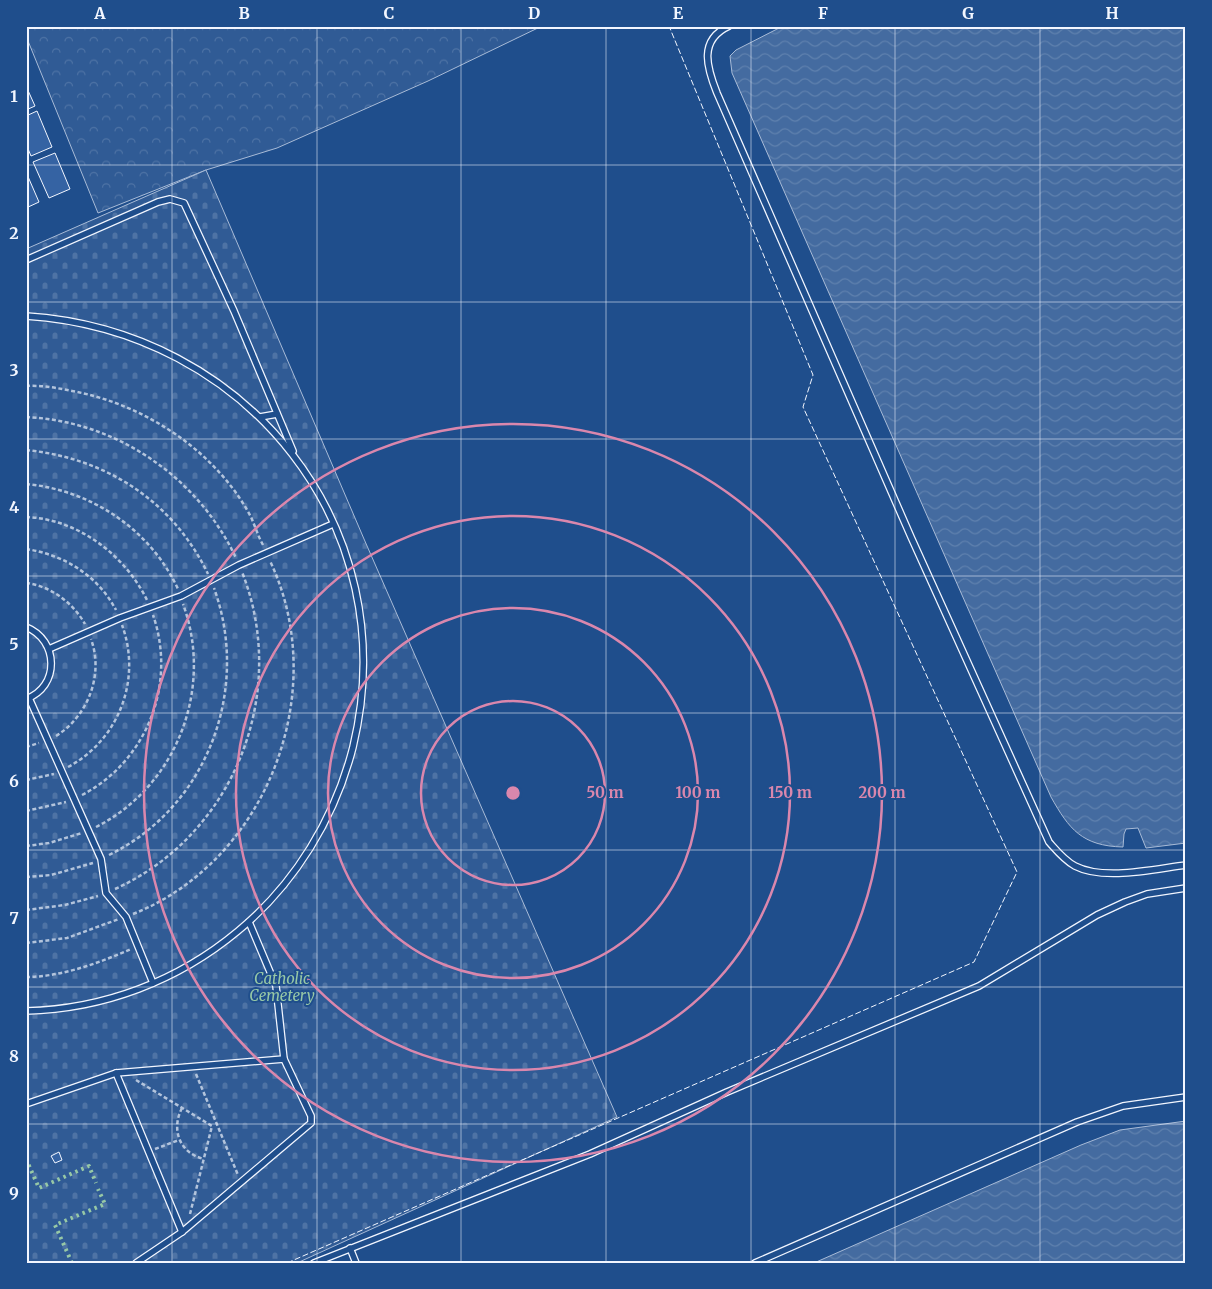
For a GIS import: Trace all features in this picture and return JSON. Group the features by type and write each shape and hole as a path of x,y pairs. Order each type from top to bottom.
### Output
{"lane":[{"path":"729,26 710,42 707,54 707,64 717,93 915,545 1049,842 1060,855 1074,865 1099,872 1186,865"},
{"path":"26,260 158,202 170,198 184,203 234,311 297,460 334,524 348,565 361,629 363,673 355,737 338,793 316,838 279,891 249,922 204,957 130,993 80,1006 26,1012"},
{"path":"26,316 97,325 149,343 205,372 260,417 297,460"},
{"path":"260,417 277,414"},
{"path":"49,649 120,618 181,596 239,565 334,524"},
{"path":"26,627 42,637 49,649 52,663 49,678 41,690 28,699 101,859 106,892 126,917 153,983"},
{"path":"314,1263 590,1154 727,1092 979,986 1124,902 1147,894 1186,888"},
{"path":"136,1263 185,1230 311,1124 311,1116 284,1059 276,986 249,922"},
{"path":"26,1104 119,1072 284,1059"},
{"path":"119,1072 149,1152 185,1230"},
{"path":"755,1263 1094,1116 1122,1106 1186,1097"},
{"path":"350,1248 356,1263"}],"path":[{"path":"26,386 48,386 97,397 136,412 181,438 213,466 250,516 266,554 286,607 295,665 290,718 273,775 248,819 206,868 179,889 126,917 67,938 26,942"},
{"path":"26,417 63,422 95,431 126,444 155,462 181,483 204,508 224,535 239,565 255,614 260,665 258,700 245,749 222,795 191,836 151,869 106,892 65,905 26,910"},
{"path":"26,450 60,455 107,471 136,488 162,510 180,529 210,579 226,636 228,675 222,714 210,751 190,785 165,815 136,840 101,859 68,871 26,877"},
{"path":"26,484 69,492 96,503 120,518 151,547 168,571 181,596 191,630 194,664 191,699 182,732 166,763 144,790 118,813 88,830 49,843 26,846"},
{"path":"26,517 61,524 102,546 135,579 150,607 158,634 162,663 159,691 151,719 143,736 121,767 99,785 74,799 54,807 26,811"},
{"path":"26,549 56,556 87,575 111,602 120,618 126,634 130,666 122,706 111,728 101,742 83,758 62,771 26,780"},
{"path":"26,583 43,587 66,601 75,610 89,632 95,654 92,689 76,719 48,740 26,747"},
{"path":"26,976 56,973 89,965 138,946"},
{"path":"192,1066 242,1183"},
{"path":"119,1072 212,1126"},
{"path":"182,1108 176,1125 179,1140 189,1153 204,1159"},
{"path":"212,1126 217,1124"},
{"path":"185,1230 212,1126"},
{"path":"149,1152 179,1140"}],"green space":[{"path":"26,26 542,26 428,81 277,148 206,170 98,213 26,36"},
{"name":"Catholic Cemetery","path":"206,170 364,539 617,1117 297,1263 26,1263 26,249"}],"water":[{"path":"783,26 1186,26 1186,843 1146,848 1138,828 1126,829 1123,847 1097,843 1078,834 1071,827 1051,797 732,73 730,56 736,50"},
{"path":"1186,1121 1186,1263 814,1263 1081,1145 1120,1130"}],"building":[{"path":"26,86 35,106 26,110"},
{"path":"37,111 52,147 31,156 26,144 26,116"},
{"path":"55,153 70,189 49,198 33,162"},
{"path":"26,172 39,202 26,208"},
{"path":"59,1152 62,1160 55,1163 51,1156"}],"hedge":[{"path":"26,1159 39,1188 89,1166 96,1183"},
{"path":"72,1263 55,1225 105,1204 98,1189"}],"fence":[{"path":"287,1263 974,962 1017,872 803,407 813,375 669,26"}]}
